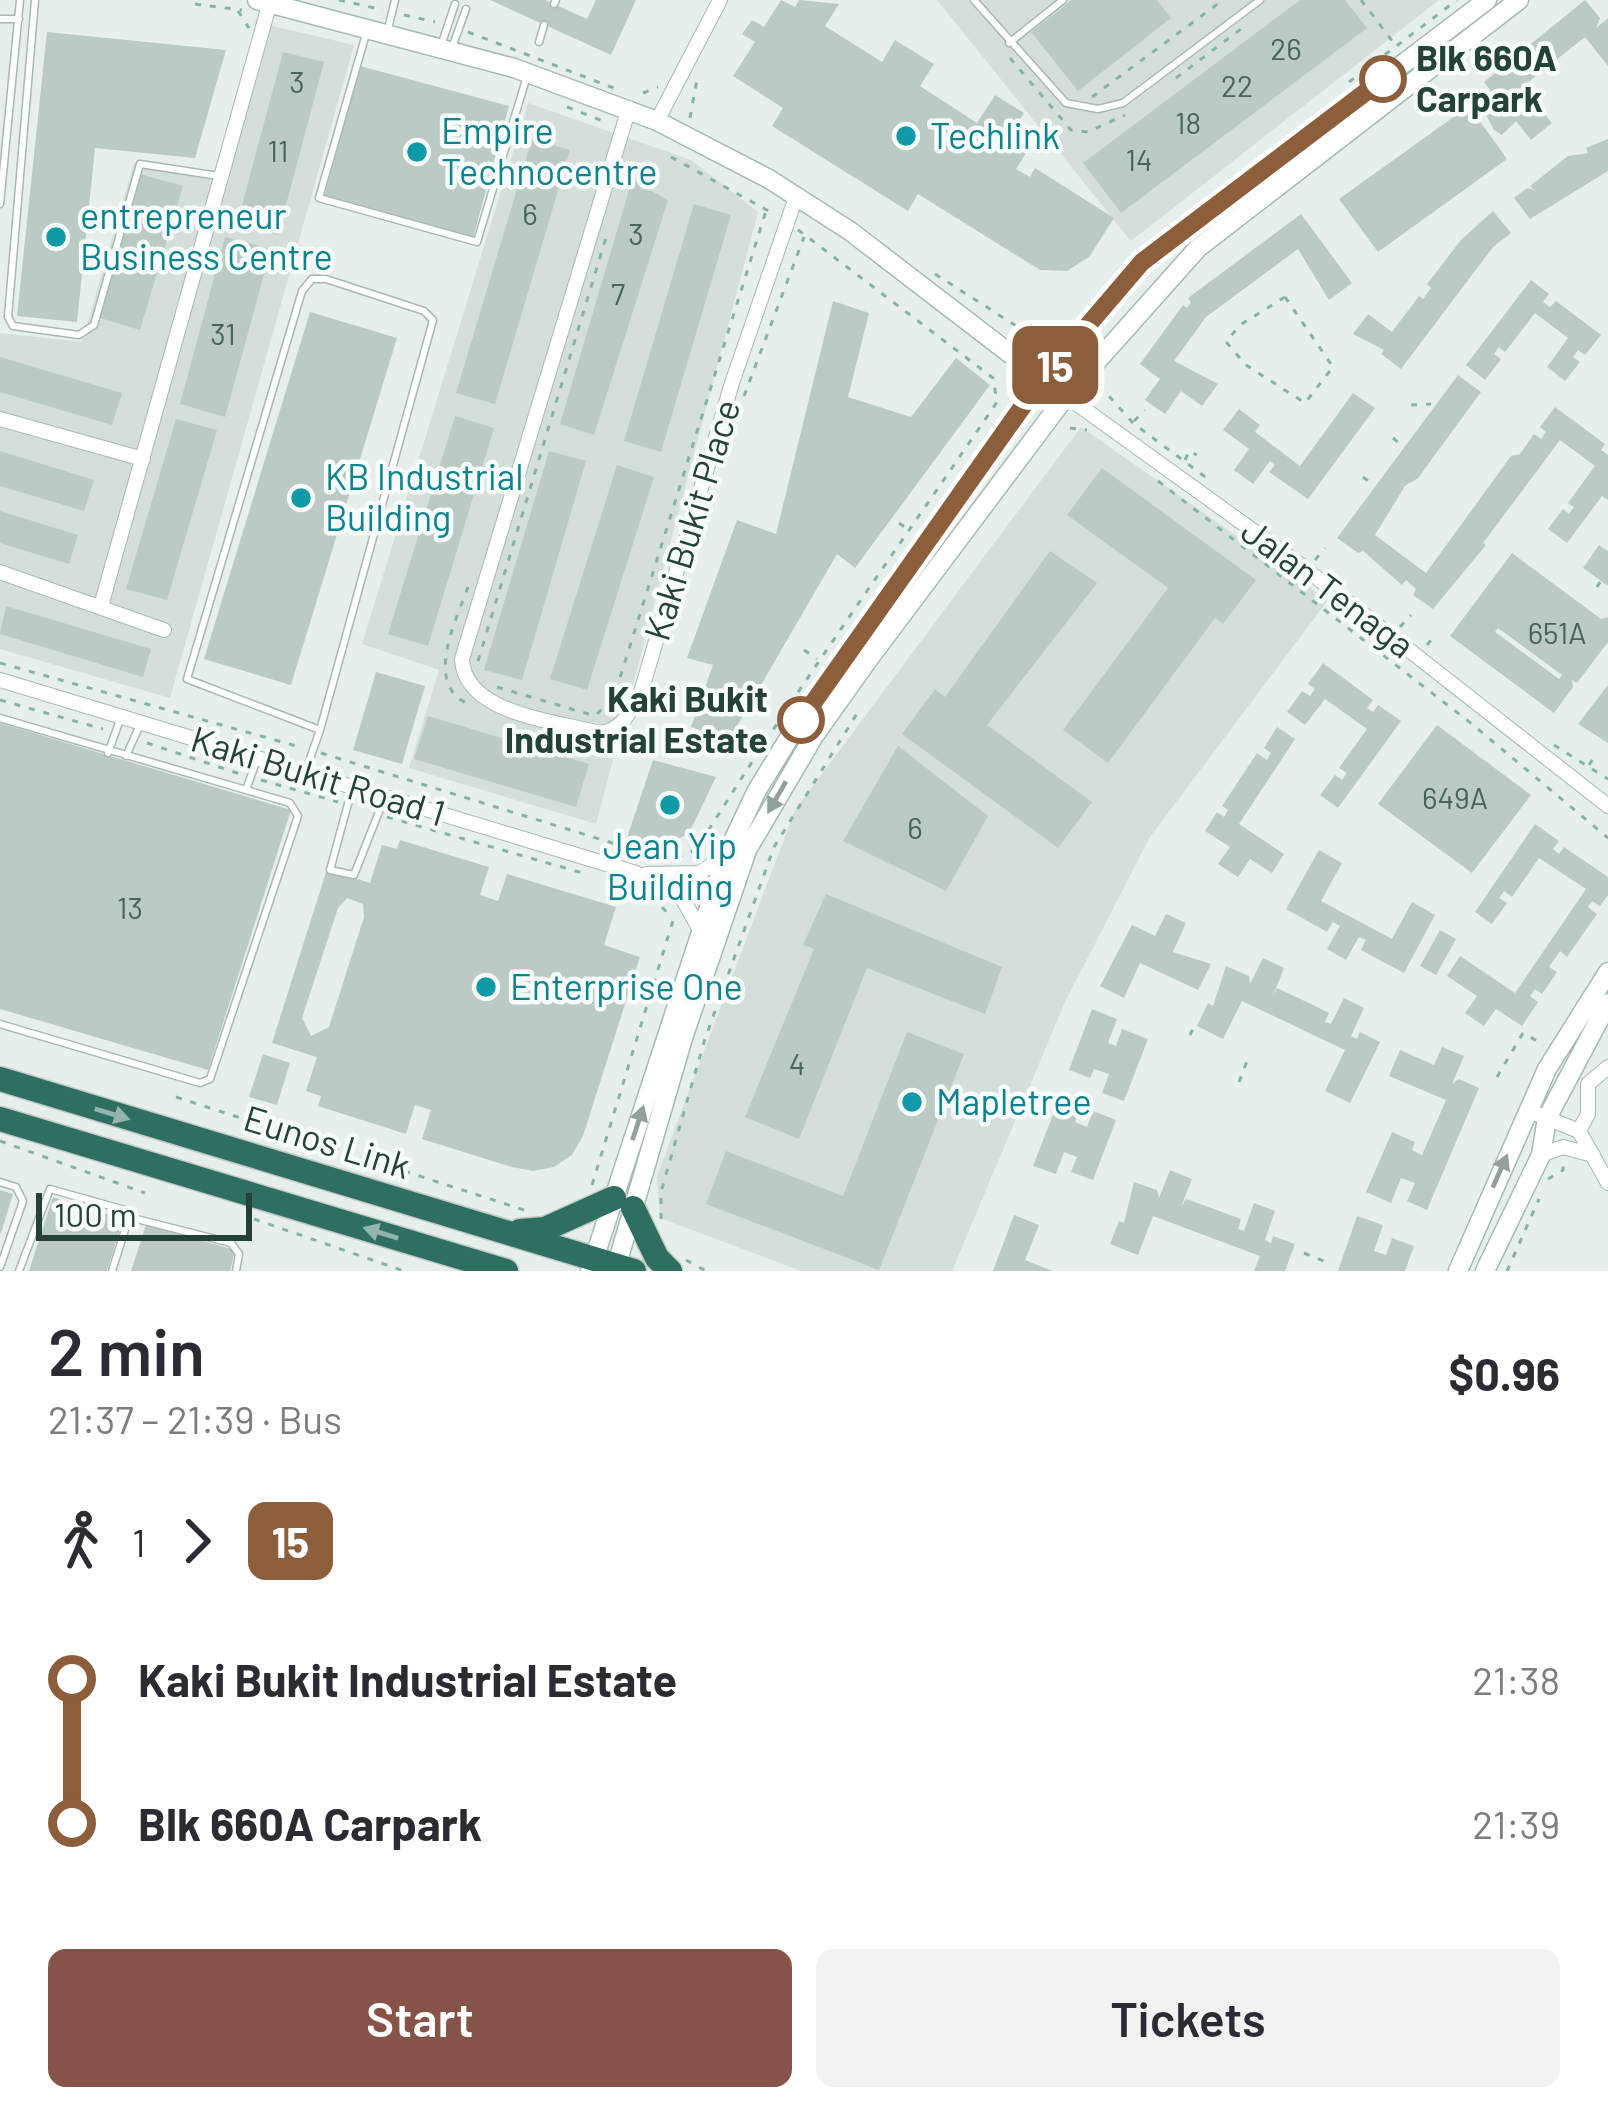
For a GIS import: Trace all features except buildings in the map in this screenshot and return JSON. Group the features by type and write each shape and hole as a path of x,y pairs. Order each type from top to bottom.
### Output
{"highway":[{"name":"Eunos Link","path":"0,1079 610,1268"},
{"name":"Eunos Link","path":"0,1119 499,1270"},
{"path":"505,1233 545,1229 613,1197 670,1271"}],"main road":[{"path":"610,1268 613,1197 699,928 756,792 797,725 1042,379 1142,262 1487,0"},
{"path":"613,1197 728,896 764,818 868,660 1066,396 1198,248 1519,0"},
{"name":"Jalan Tenaga","path":"264,6 382,24 657,121 850,231 1066,396"},
{"path":"1458,1271 1527,1110 1608,972"},
{"path":"1485,1271 1541,1155 1547,1118 1608,1003"}],"street":[{"path":"657,121 720,0"},
{"path":"101,606 222,177 264,6"},
{"name":"Kaki Bukit Place","path":"621,105 462,658 466,680 482,699 599,734 616,730 626,719 641,692 796,197"},
{"name":"Jalan Tenaga","path":"1066,396 1298,563 1608,806"},
{"path":"0,419 143,459"},
{"path":"0,572 164,630"},
{"name":"Kaki Bukit Road 1","path":"0,680 636,873 686,901"},
{"path":"699,873 726,856"},
{"name":"Kaki Bukit Road 1","path":"636,873 699,873"},
{"path":"686,901 699,928"},
{"path":"1579,1131 1588,1114 1592,1076 1608,1067"},
{"path":"1527,1110 1579,1131 1608,1183"},
{"path":"1541,1155 1563,1147 1593,1156"}],"lane":[{"path":"0,204 20,0"},
{"path":"35,0 8,317 13,326 79,335 94,325 140,164 222,177"},
{"path":"395,0 319,198 477,242 528,72"},
{"path":"974,0 1066,103 1098,109 1123,103 1260,0"},
{"path":"1009,43 1063,0"},
{"path":"446,49 455,4"},
{"path":"446,49 466,9"},
{"path":"0,19 19,19"},
{"path":"539,42 544,25"},
{"path":"304,773 320,730 433,320 424,311 326,279 312,279 302,290 187,679 320,730"},
{"path":"108,753 122,716"},
{"path":"0,718 290,803 298,816 210,1078 200,1083 0,1024"},
{"path":"125,758 141,721"},
{"path":"246,790 257,758"},
{"path":"352,789 329,870 354,875 384,798"},
{"path":"0,1182 16,1187 23,1201 0,1268"},
{"path":"19,1271 50,1189 125,1210 129,1217 231,1244 239,1254 236,1271"},
{"path":"112,1271 129,1217"}],"path":[{"path":"339,0 382,24 448,25"},
{"path":"1078,98 1102,92 1223,0"},
{"path":"1361,0 1396,46"},
{"path":"1349,82 1457,0"},
{"path":"195,4 264,6"},
{"path":"1168,83 1259,14"},
{"path":"459,29 620,88 621,105"},
{"path":"1007,54 1071,130 1088,132 1131,110"},
{"path":"0,663 313,750 657,858 673,860 697,849 818,660 997,402 998,389 993,378 787,221 671,157"},
{"path":"482,683 595,716 614,697 766,210"},
{"path":"475,670 611,220"},
{"path":"738,414 805,235"},
{"path":"1285,297 1333,367 1300,404 1246,365 1226,342 1240,325 1285,297"},
{"path":"1034,345 1035,325"},
{"path":"998,389 1007,387"},
{"path":"1411,405 1431,404"},
{"path":"1133,423 1145,410"},
{"path":"1070,428 1093,432"},
{"path":"1393,438 1400,444"},
{"path":"1184,461 1189,451 1197,455"},
{"path":"1364,477 1371,483"},
{"path":"1157,480 1472,724 1608,838"},
{"path":"899,523 910,531"},
{"path":"1315,560 1325,548"},
{"path":"471,576 444,659 457,700 476,707"},
{"path":"1403,623 1411,615"},
{"path":"1426,646 1436,634"},
{"path":"804,650 818,660"},
{"path":"662,1229 662,1192 687,1100 774,847 858,712"},
{"path":"576,743 596,751 618,746 629,735"},
{"path":"1588,766 1595,756"},
{"path":"697,849 699,873"},
{"path":"613,1197 671,917 686,901"},
{"path":"1190,1035 1195,1024"},
{"path":"1497,1077 1523,1033 1551,1048"},
{"path":"1239,1082 1246,1061"},
{"path":"176,1097 539,1215"},
{"path":"0,1142 145,1193"},
{"path":"1507,1271 1549,1177 1563,1170"},
{"path":"254,1219 404,1271"},
{"path":"1304,1253 1326,1262"}],"shaded area":[{"path":"937,0 1439,0 1131,241"},
{"path":"260,23 354,45 170,698 0,649 0,333 82,342 134,163 214,175"},
{"path":"528,103 691,160 758,212 596,824 409,768 439,670 362,644"},
{"name":"Kaki Bukit Industrial Estate","path":"1081,427 1328,600 1150,837 1065,1002 952,1271 801,1271 660,1218 657,1176 795,810"}],"bus line":[{"name":"15","path":"801,720 1042,379 1142,262 1383,79"}],"place":[{"name":"Blk 660A Carpark","path":"1383,79"},
{"name":"Techlink","path":"906,136"},
{"name":"Empire Technocentre","path":"417,152"},
{"name":"entrepreneur Business Centre","path":"56,237"},
{"name":"KB Industrial Building","path":"301,498"},
{"name":"Kaki Bukit Industrial Estate","path":"801,720"},
{"name":"Jean Yip Building","path":"670,805"},
{"name":"Enterprise One","path":"486,987"},
{"name":"Mapletree","path":"912,1102"}]}
